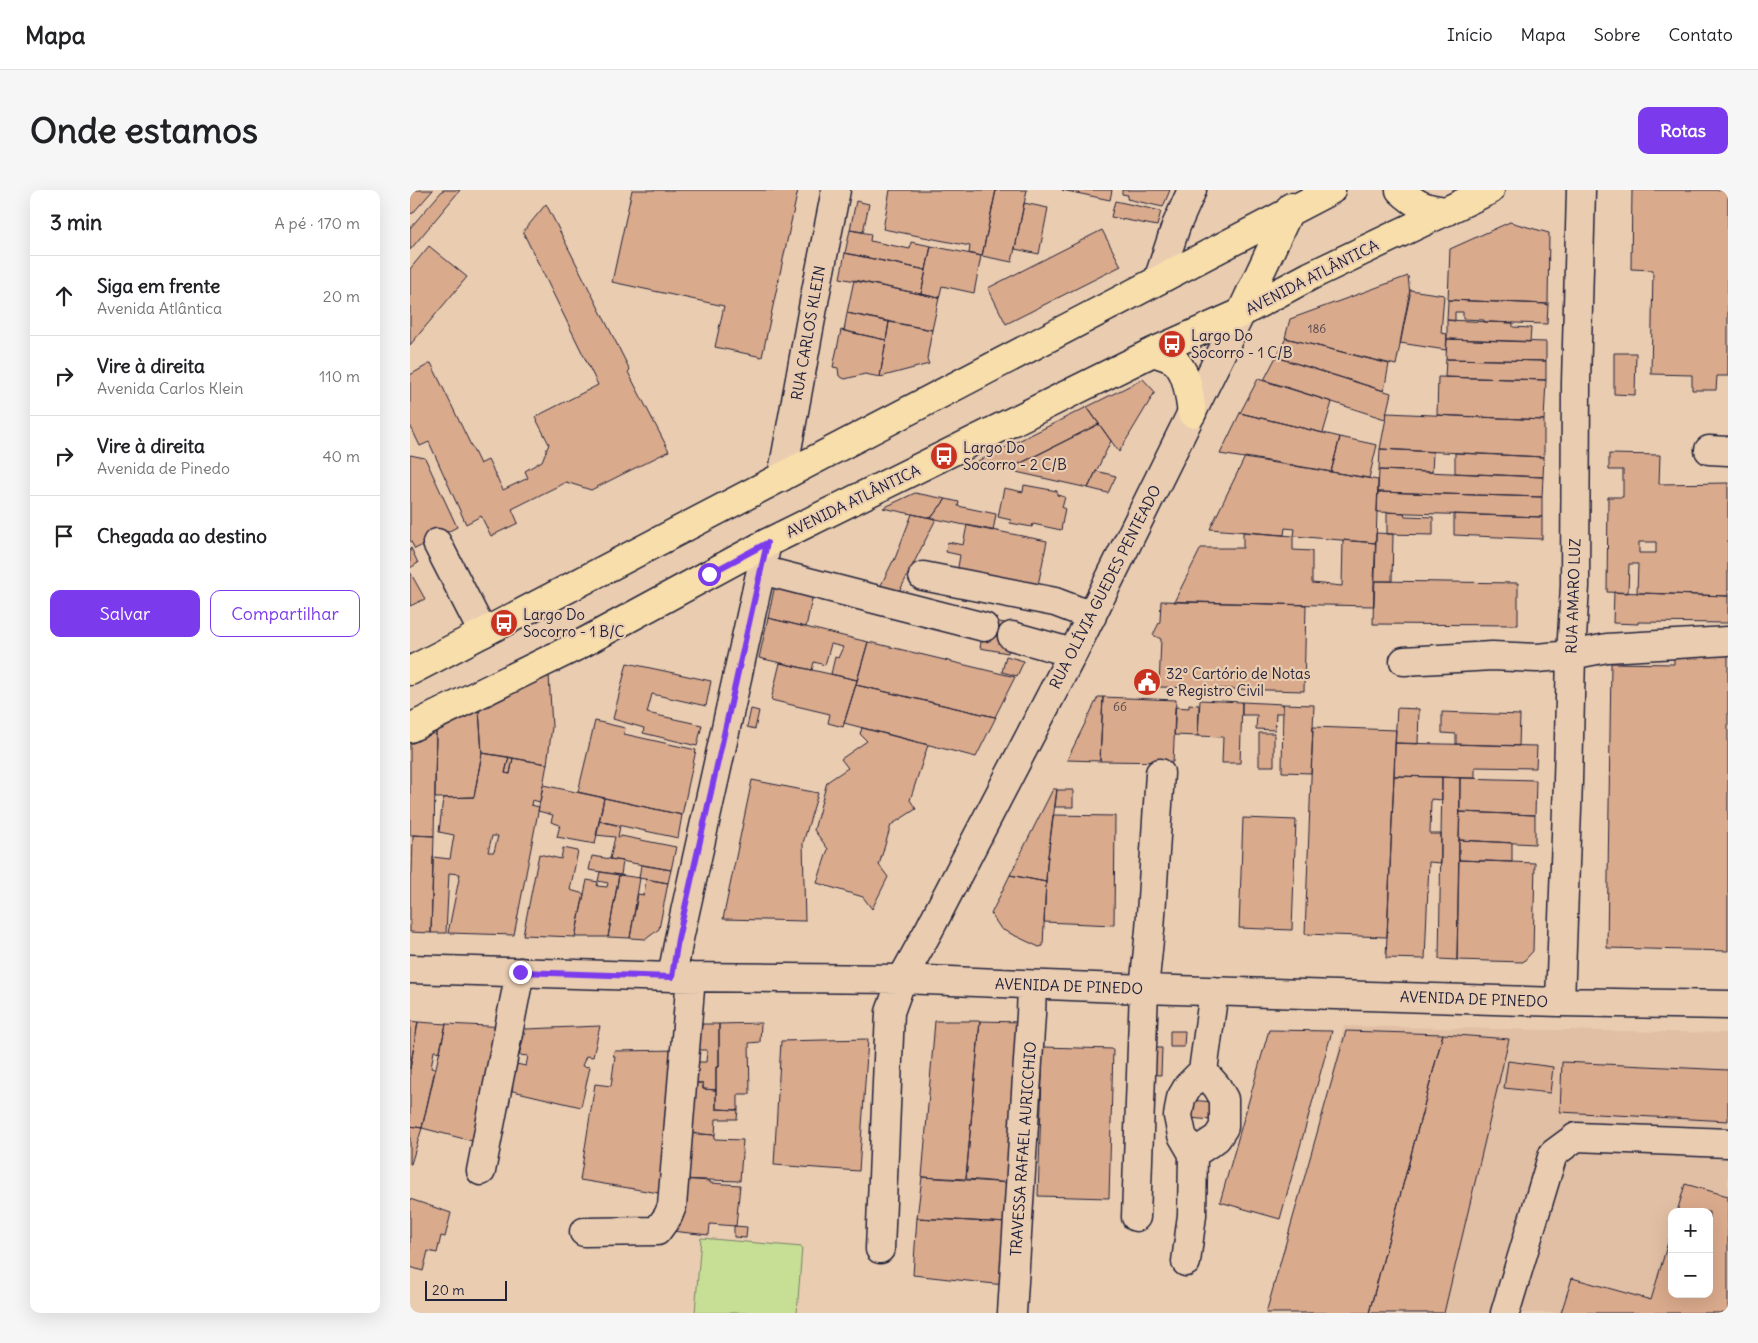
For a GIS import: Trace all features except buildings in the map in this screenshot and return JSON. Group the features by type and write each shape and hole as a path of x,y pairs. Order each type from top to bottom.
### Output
{"main road":[{"path":"410,671 1158,280 1294,201 1331,190"},
{"path":"1400,190 1414,203 1431,210 1447,211"},
{"name":"AVENIDA ATLÂNTICA","path":"410,728 577,646 767,543 1153,352 1241,313 1310,276 1490,190"},
{"name":"RUA OLÍVIA GUEDES PENTEADO","path":"1241,313 1294,201"},
{"path":"1153,352 1171,359 1182,371 1192,413"}],"street":[{"name":"RUA CARLOS KLEIN","path":"782,477 836,190"},
{"path":"1158,280 1176,226 1192,190"},
{"name":"RUA AMARO LUZ","path":"1560,1002 1571,655 1575,586 1576,383 1581,190"},
{"name":"RUA OLÍVIA GUEDES PENTEADO","path":"880,1249 890,1012 902,979 1092,616 1241,313"},
{"path":"584,1232 657,1230 668,1216 672,1206 682,977 678,939 767,543"},
{"path":"437,544 483,633"},
{"path":"761,570 984,628"},
{"path":"923,576 1055,602 1092,616"},
{"path":"1012,636 1073,653"},
{"path":"1404,662 1492,656 1537,658 1571,655 1607,648 1728,642"},
{"path":"1136,1217 1144,989 1150,930 1160,773"},
{"name":"AVENIDA DE PINEDO","path":"410,969 682,977 902,979 1144,989 1560,1002 1728,1005"},
{"path":"482,1171 520,972"},
{"name":"TRAVESSA RAFAEL AURICCHIO","path":"1012,1313 1032,985"},
{"path":"1186,1262 1192,1216 1193,1154 1182,1135 1178,1116 1181,1098 1188,1086 1204,1071 1214,991"},
{"path":"1193,1154 1216,1138 1224,1127 1224,1099 1204,1071"},
{"path":"1505,1313 1553,1154 1576,1137 1728,1144"}],"shaded area":[{"path":"1344,1026 1728,1033 1728,1313 1276,1313"}],"green space":[{"path":"701,1238 802,1247 797,1313 695,1313"}],"place":[{"name":"Largo Do Socorro - 1 C/B","path":"1172,344"},
{"name":"Largo Do Socorro - 2 C/B","path":"944,456"},
{"name":"Largo Do Socorro - 1 B/C","path":"504,623"},
{"name":"32º Cartório de Notas e Registro Civil","path":"1147,682"}],"route":[{"path":"520,972 672,977 678,939 767,543 709,574"}]}
